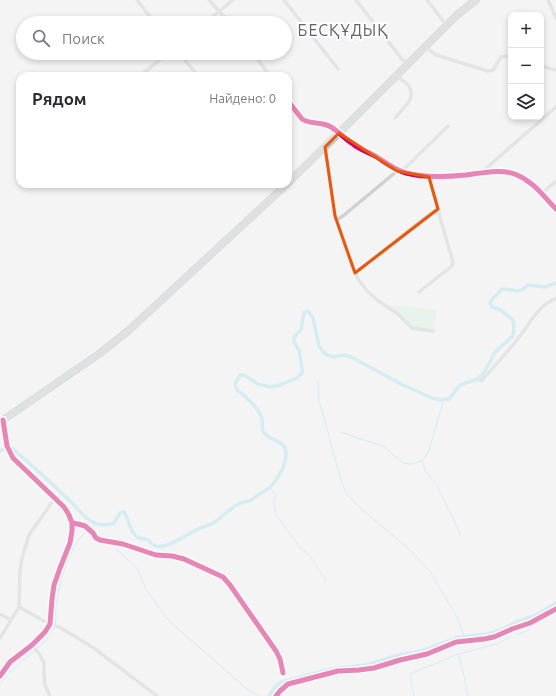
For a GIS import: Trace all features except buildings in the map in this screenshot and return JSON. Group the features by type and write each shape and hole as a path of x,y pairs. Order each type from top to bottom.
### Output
{"highway":[{"path":"292,179 457,15 476,0"},
{"path":"1,421 99,354 122,336 283,188"}],"street":[{"path":"137,0 150,16"},
{"path":"209,0 224,16"},
{"path":"214,16 233,0"},
{"path":"284,0 338,69"},
{"path":"356,0 407,64"},
{"path":"427,0 447,26"},
{"path":"548,0 556,18"},
{"path":"425,47 436,56 488,71 493,70 501,57 508,57"},
{"path":"145,72 159,60"},
{"path":"185,60 195,72"},
{"path":"258,60 267,72"},
{"path":"544,67 556,70"},
{"path":"395,118 410,101 411,96 408,85 396,76"},
{"path":"292,105 305,121 323,124 332,128 355,146 399,171 429,177 501,172 513,174 522,177 542,193 556,209"},
{"path":"482,173 556,107"},
{"path":"336,220 399,171 448,126"},
{"path":"325,147 336,220 355,273 372,296 398,314 412,328 433,331"},
{"path":"419,292 453,264 453,259 429,177"},
{"path":"542,193 556,181"},
{"path":"355,273 438,209"},
{"path":"481,381 496,366 545,304 556,298"},
{"path":"0,676 10,662 32,645 45,632 50,624 54,586 70,543 72,531 72,523 64,507 12,458 1,421"},
{"path":"0,638 19,607 20,571 22,558 29,535 55,498"},
{"path":"72,523 85,526 96,538 100,540 123,544 156,555 172,556 184,559 223,577 276,651 280,659 283,673"},
{"path":"19,607 76,636 157,696"},
{"path":"276,696 288,684 338,671 374,668 400,660 428,654 456,642 494,637 540,619 556,609"},
{"path":"0,614 11,620"},
{"path":"32,645 44,663 44,680 50,696"}],"highlighted area":[{"path":"339,133 397,171 429,177 438,209 355,273 335,216 325,147"}],"green space":[{"path":"388,305 437,310 433,330 410,326 395,310"}],"waterway":[{"path":"0,451 8,447 12,448 91,521 100,525 111,524 114,523 120,513 124,512 131,530 136,536 147,539 155,546 164,546 211,524 240,503 253,499 270,487 279,475 285,462 285,448 280,442 265,434 263,431 261,415 248,399 237,390 235,384 240,375 244,375 258,384 270,387 280,385 297,378 302,373 299,350 294,342 294,337 301,330 304,312 308,311 313,318 319,346 325,354 333,357 345,355 432,398 440,400 449,399 460,385 478,379 485,371 495,352 513,336 513,320 499,309 492,307 490,302 502,289 519,291 528,285 545,287 556,283"},
{"path":"318,380 319,401 342,483 347,494 359,507 409,549 429,570 457,617 464,636"},
{"path":"340,432 383,446 403,463 411,464 422,461 428,453 444,399"},
{"path":"423,462 425,471 437,486 461,535"},
{"path":"270,487 275,494 275,513 299,546 310,556 326,580"},
{"path":"90,528 96,523"},
{"path":"55,624 57,597 62,576 75,545 81,536 88,530"},
{"path":"117,550 137,568 146,589 168,620 247,689 259,696"},
{"path":"269,696 275,687 282,682 331,669 366,665 402,654 422,651 459,637 488,634 536,615 556,603"},
{"path":"529,621 530,617"},
{"path":"0,684 8,674 44,642 54,627"},
{"path":"517,635 529,630 529,627"},
{"path":"414,696 410,674 459,654 496,644 511,637"},
{"path":"459,655 468,696"}],"cycle path":[{"path":"292,106 305,121 324,124 331,127 356,146 402,172 413,175 436,177 492,172 511,173 529,182 556,209"},
{"path":"0,676 10,662 32,645 45,632 50,624 54,585 70,543 72,531 72,523 64,507 13,458 7,446 3,420"},
{"path":"72,523 85,526 96,538 100,540 123,544 156,555 172,556 184,559 223,577 276,651 280,659 283,673"},
{"path":"276,696 288,684 338,671 374,668 427,654 456,642 494,637 530,623 556,609"}],"district":[{"name":"БЕСҚҰДЫҚ","path":"343,30"}]}
